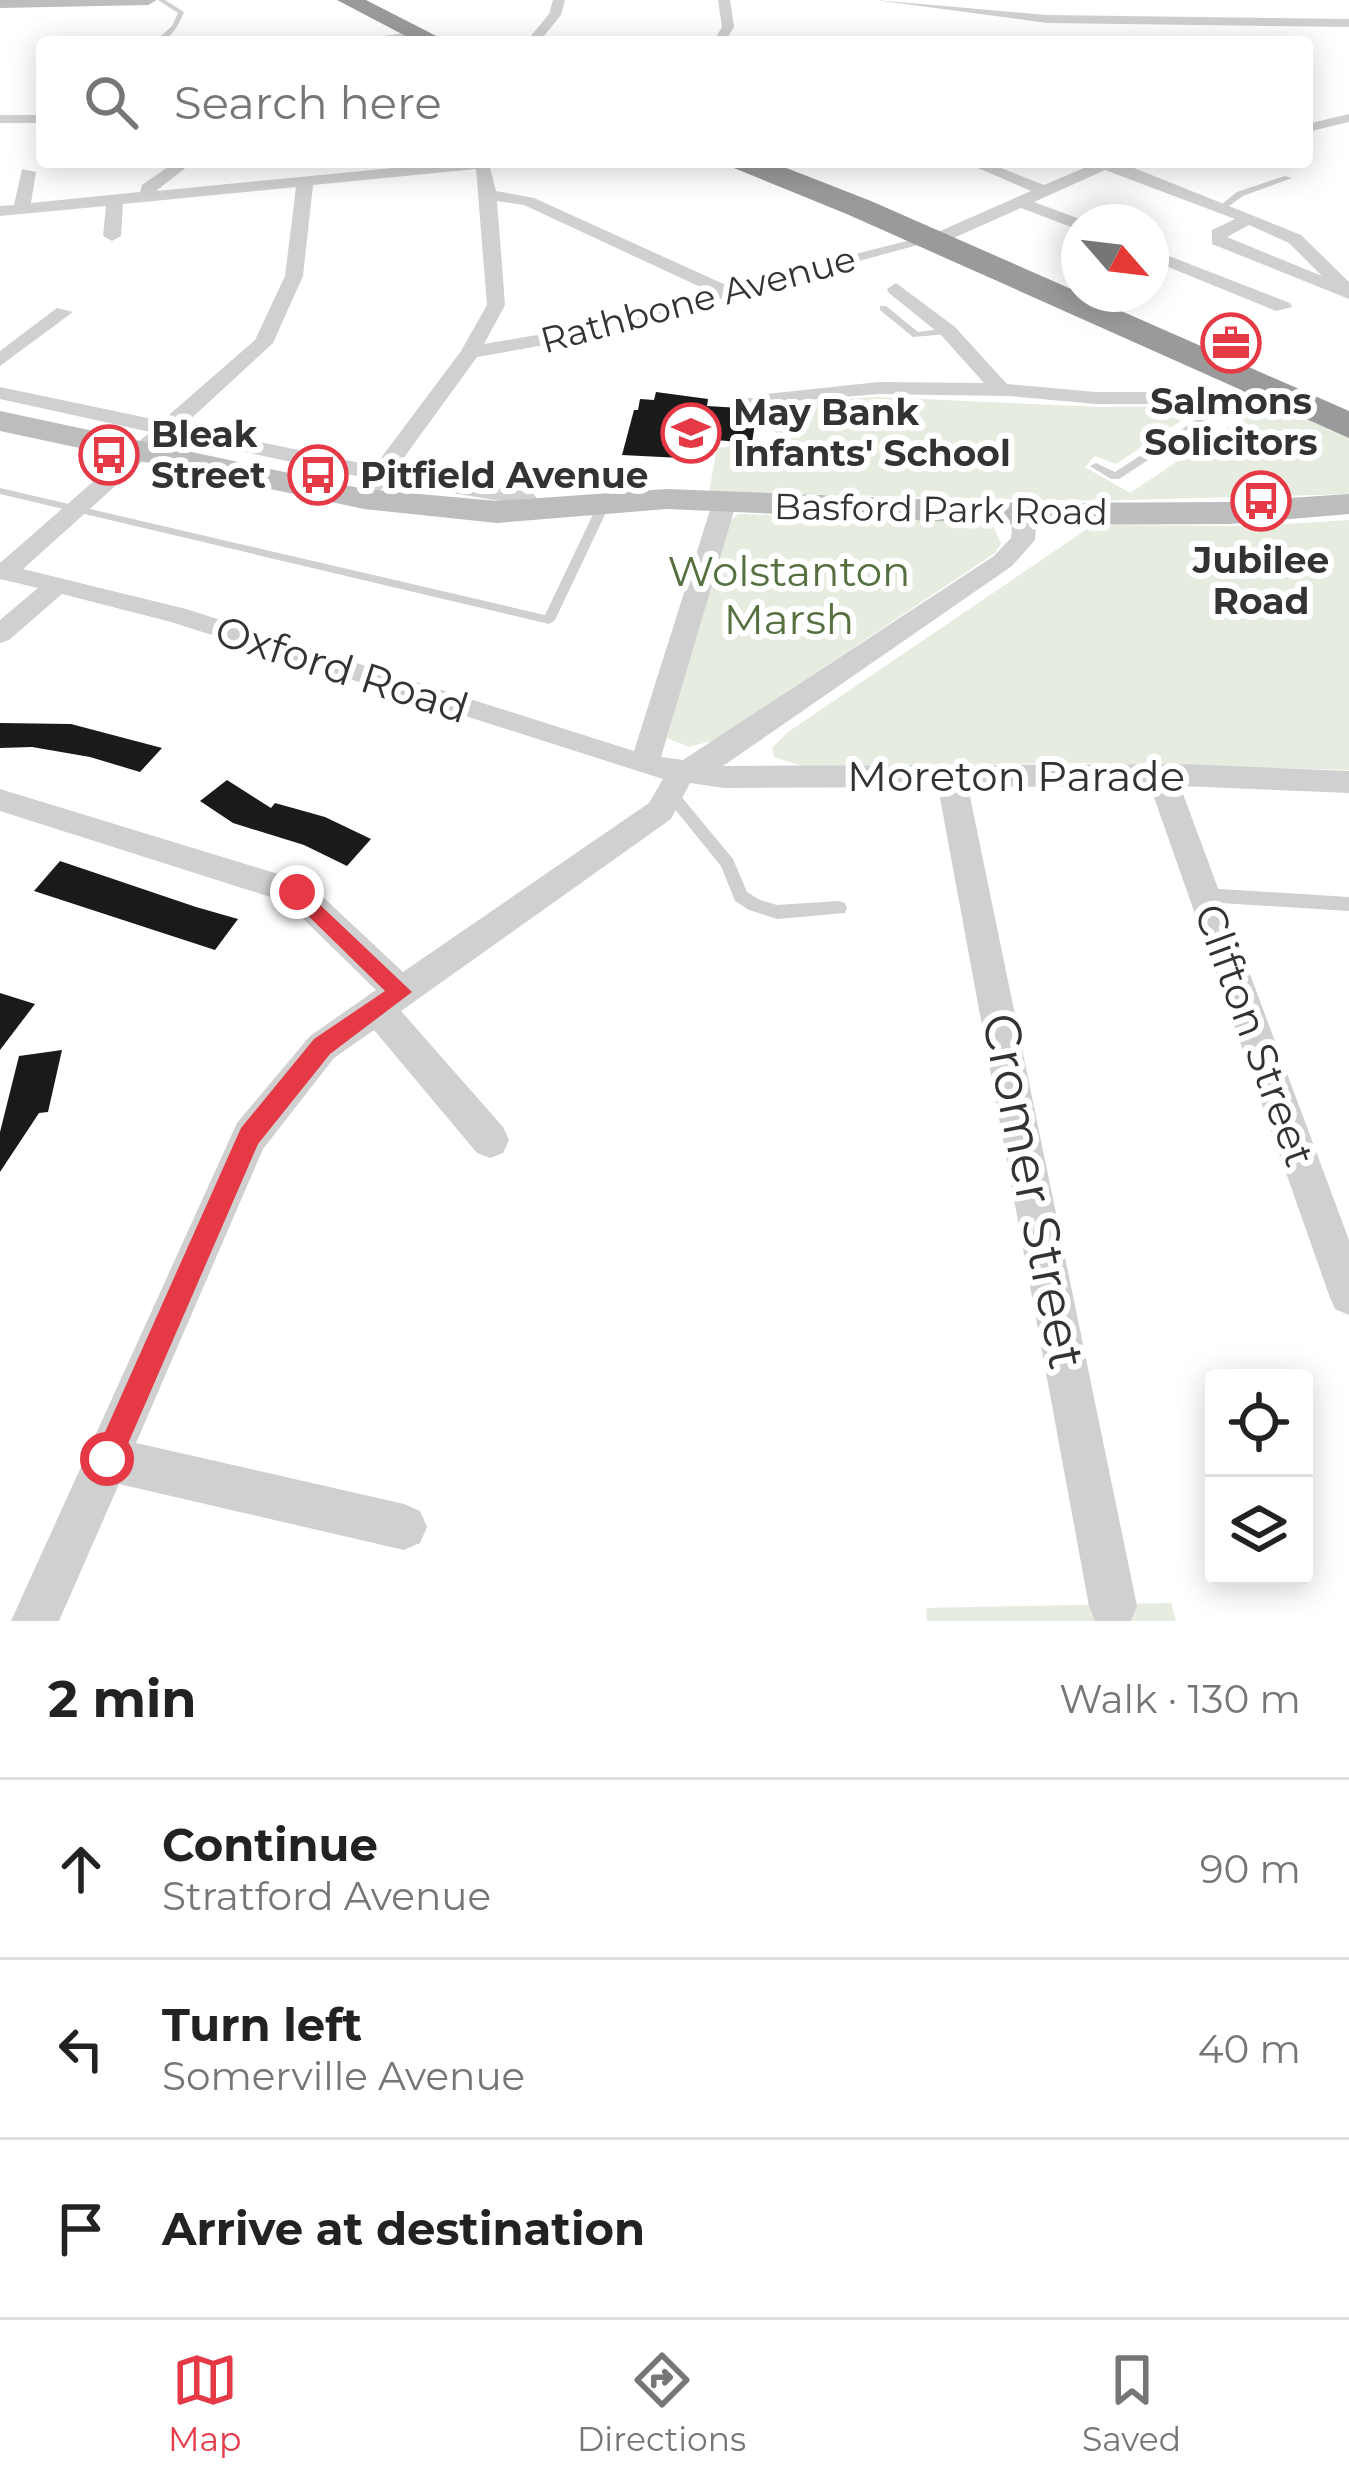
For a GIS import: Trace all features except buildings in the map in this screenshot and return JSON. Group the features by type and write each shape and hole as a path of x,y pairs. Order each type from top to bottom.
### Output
{"highway":[{"path":"348,0 422,36"},
{"path":"759,168 860,208 1349,426"}],"main road":[{"path":"0,3 148,0"},
{"name":"Basford Park Road","path":"0,421 157,440 497,512 667,500 1025,514 1230,513 1349,504"}],"street":[{"path":"537,36 555,15 560,0"},
{"path":"722,36 728,28 724,0"},
{"path":"881,0 1047,19 1349,22"},
{"path":"1222,4 1235,36"},
{"path":"1047,19 1063,36"},
{"path":"1316,24 1333,37"},
{"path":"1313,127 1349,118"},
{"path":"0,119 36,119"},
{"path":"148,198 148,188 176,168"},
{"path":"0,211 305,182 377,168"},
{"path":"372,487 470,352 496,305 489,195 482,168"},
{"path":"987,168 1044,191"},
{"name":"Rathbone Avenue","path":"470,352 512,348 928,239 1099,168"},
{"path":"1119,168 1295,239 1349,292"},
{"path":"21,209 28,172"},
{"path":"3,572 263,343 294,276 305,182"},
{"path":"489,195 528,201 727,292"},
{"path":"1023,201 1061,217"},
{"path":"112,236 115,202"},
{"path":"1250,218 1218,234 1218,239 1349,292"},
{"path":"1169,261 1283,307"},
{"path":"896,289 948,331 1000,389"},
{"path":"0,360 64,312"},
{"path":"766,400 879,388 1000,389 1096,398 1238,398 1258,387"},
{"name":"Basford Park Road","path":"0,393 157,440"},
{"path":"35,1621 250,1136 322,1046 660,811 724,504"},
{"path":"665,776 703,765 1004,561 1023,540 1025,514"},
{"name":"Oxford Road","path":"3,572 177,615 665,776"},
{"path":"0,634 56,586"},
{"name":"Moreton Parade","path":"665,776 1179,775 1349,782"},
{"name":"Clifton Street","path":"1179,775 1204,895 1349,1295"},
{"name":"Cromer Street","path":"951,776 1113,1606"},
{"path":"0,800 297,892 389,1000 490,1140"},
{"path":"107,1459 404,1527"}],"lane":[{"path":"161,0 181,12 165,36"},
{"path":"1222,207 1240,194 1288,178"},
{"path":"883,308 916,334 948,331"},
{"path":"1096,466 1115,477 1210,415 1210,398"},
{"path":"735,402 766,400"},
{"path":"0,491 550,620 604,504"},
{"path":"665,776 728,863 741,896 777,912 838,908"},
{"path":"1204,895 1349,904"}],"green space":[{"name":"Wolstanton Marsh","path":"875,397 1101,407 1193,406 1197,410 1116,464 1095,456 1085,467 1130,493 1253,411 1304,416 1349,436 1349,494 1095,501 709,492 717,448 778,441 767,404"},
{"name":"Wolstanton Marsh","path":"739,514 984,521 993,526 1001,543 995,553 715,740 689,747 667,738 727,523"},
{"name":"Wolstanton Marsh","path":"1349,520 1349,770 1083,763 802,766 774,757 772,748 788,732 1093,525 1254,526"},
{"path":"1171,1603 1176,1621 927,1621 926,1608"}],"place":[{"name":"Salmons Solicitors","path":"1231,343"},
{"name":"May Bank Infants' School","path":"691,433"},
{"name":"Bleak Street","path":"109,455"},
{"name":"Pitfield Avenue","path":"318,475"},
{"name":"Jubilee Road","path":"1261,501"}],"route":[{"path":"107,1459 250,1136 322,1046 401,992 297,892"}]}
